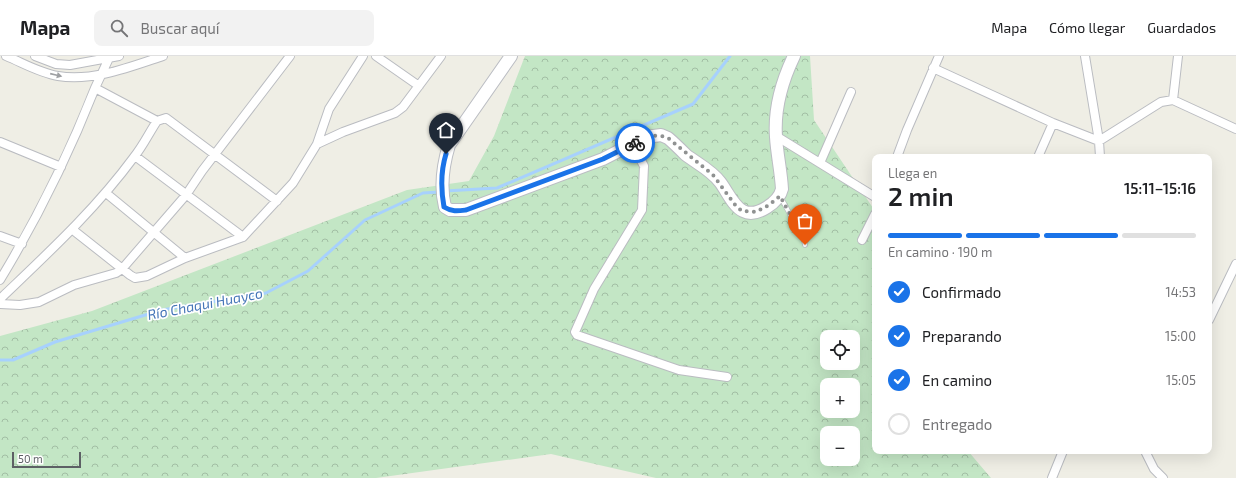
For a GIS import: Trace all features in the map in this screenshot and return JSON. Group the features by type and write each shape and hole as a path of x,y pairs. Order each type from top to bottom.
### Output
{"street":[{"path":"6,56 33,68 57,76 72,77 100,74 163,56"},
{"path":"33,68 37,56 56,64 84,64 109,57 119,56"},
{"path":"0,300 20,305 39,302 74,286 116,273 122,269 186,195 215,154 290,56"},
{"path":"73,230 130,276 141,278 185,258 243,237 293,183 317,144 329,109 363,56"},
{"path":"376,56 419,86"},
{"path":"317,144 343,132 395,113 403,107 441,56"},
{"path":"508,57 449,145 444,162 443,201 444,207 450,210 466,210 603,159 653,135 661,135 668,138 719,181 736,206 742,211 756,212 780,196 781,179 776,136 778,104 784,77 794,56"},
{"path":"898,154 939,56"},
{"path":"1084,56 1099,141 1100,154"},
{"path":"1173,100 1178,56"},
{"path":"0,280 22,244 61,167 100,74 109,57"},
{"path":"934,68 1053,123 1099,141"},
{"path":"95,88 156,121"},
{"path":"820,163 851,92"},
{"path":"1099,141 1161,102 1173,100 1236,129"},
{"path":"0,300 73,230 106,193 135,156 156,121 166,118 277,201"},
{"path":"1039,154 1053,123"},
{"path":"776,136 872,194"},
{"path":"0,142 61,167"},
{"path":"632,144 644,166 642,210 594,288 576,332 577,335 679,370 727,377"},
{"path":"135,156 243,237"},
{"path":"106,193 185,258"},
{"path":"862,240 872,220"},
{"path":"0,236 22,244"},
{"path":"1212,314 1236,264"},
{"path":"1052,478 1062,454"},
{"path":"1146,454 1154,469 1163,478"}],"lane":[{"path":"780,196 804,240 805,245"}],"green space":[{"path":"525,56 810,56 814,120 872,207 872,454 971,454 991,478 656,478 551,454 376,478 0,478 0,336 92,311 407,190 469,181 494,136"}],"waterway":[{"name":"Río Chaqui Huayco","path":"445,191 497,188 693,104 730,56"},
{"name":"Río Chaqui Huayco","path":"0,360 13,360 55,342 162,310 266,293 308,271 365,220 423,193 439,192"}],"way so far":[{"path":"635,143 653,135 661,135 668,138 686,155 713,175 719,181 736,206 742,211 756,212 762,210 777,200 780,196 804,240 805,245"}],"route":[{"path":"446,154 443,179 444,207 457,211 466,210 603,159 635,143"}]}
